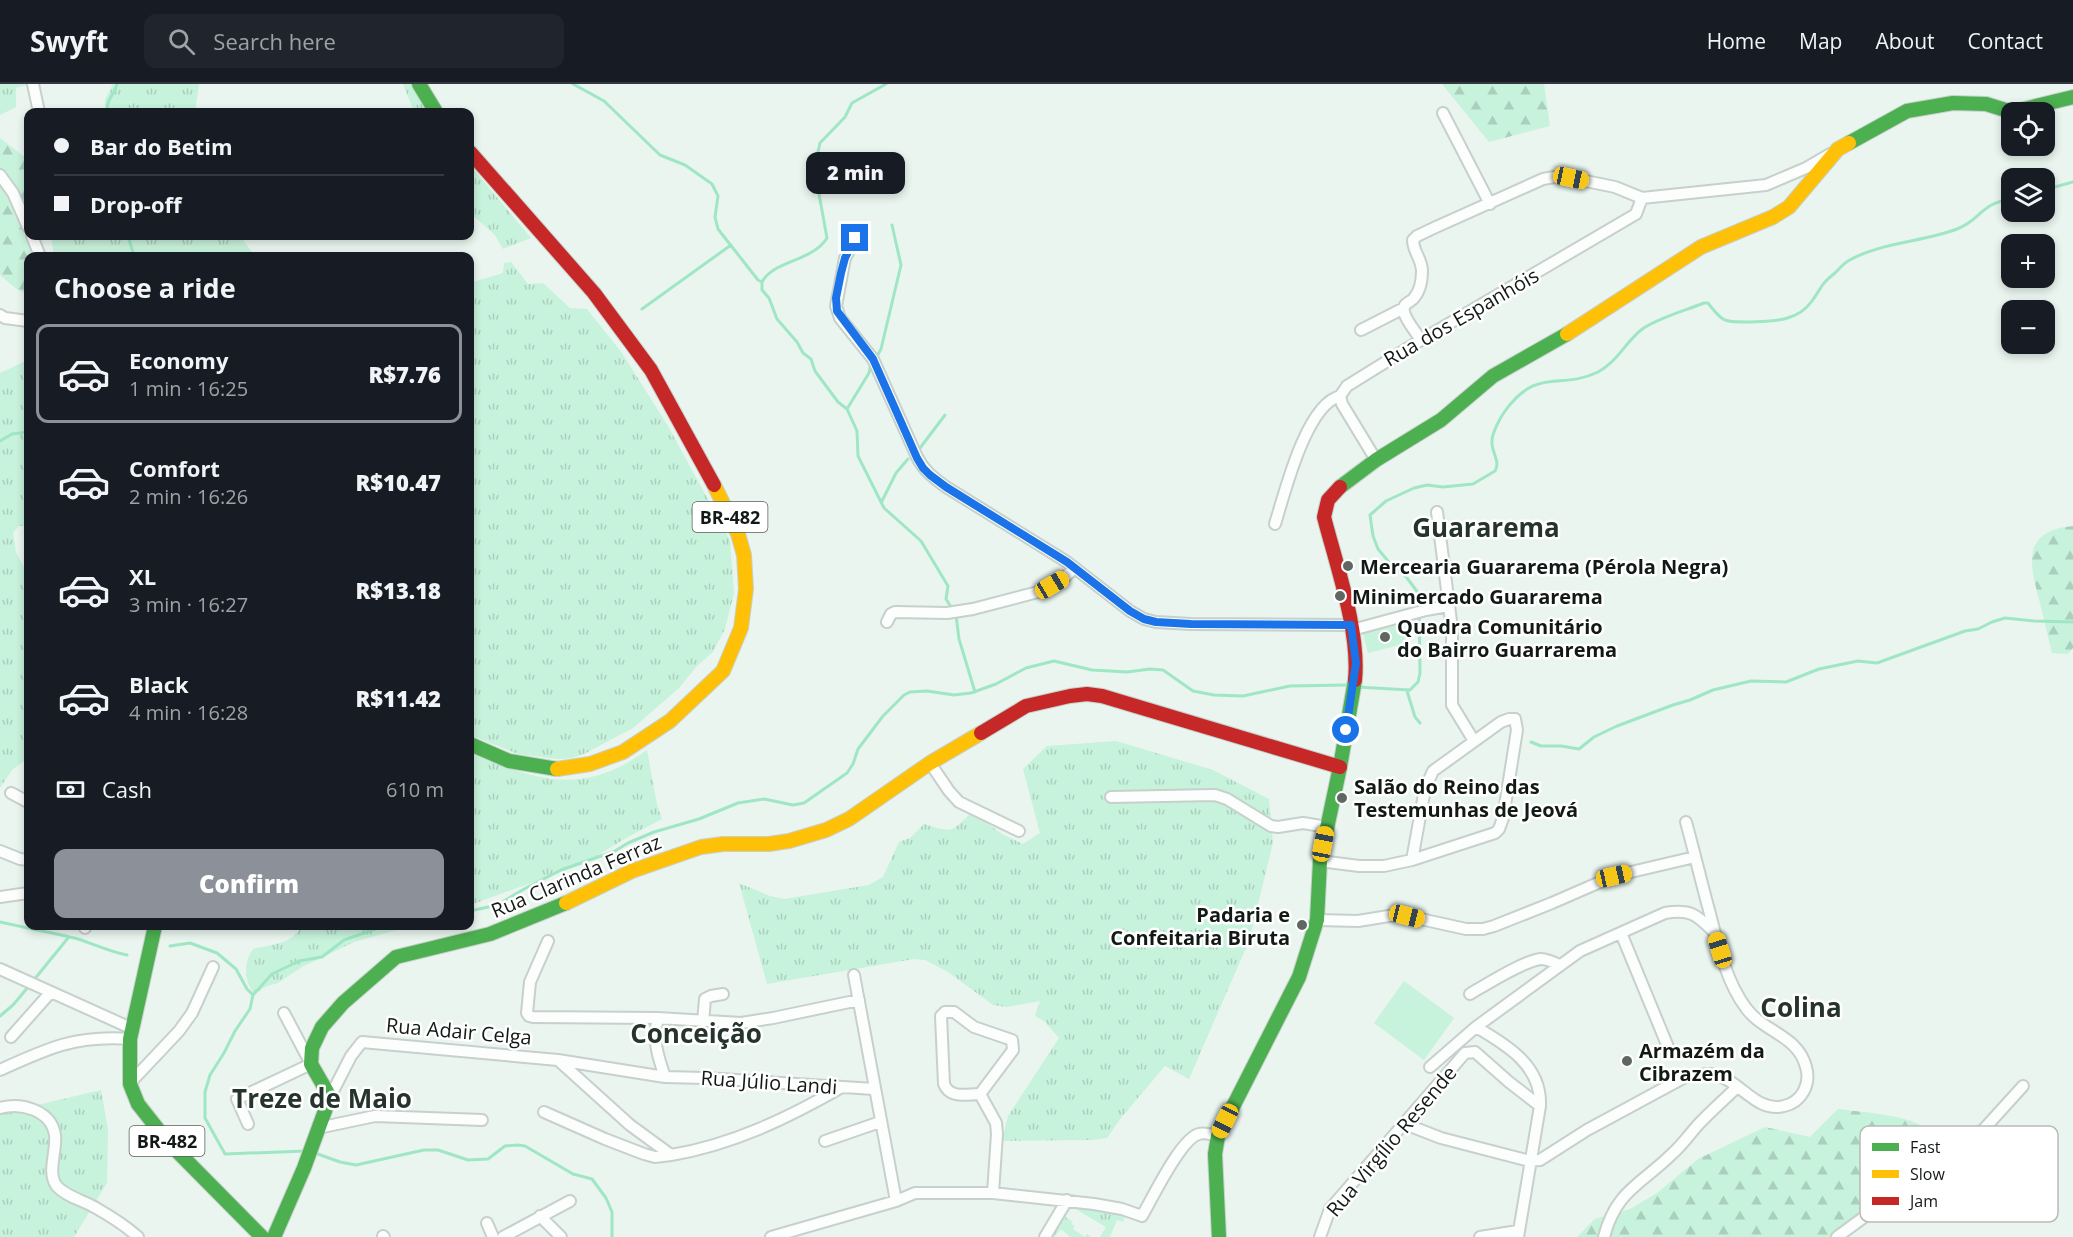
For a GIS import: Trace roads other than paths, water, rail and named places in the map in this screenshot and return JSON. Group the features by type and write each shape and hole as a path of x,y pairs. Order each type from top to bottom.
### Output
{"main road":[{"path":"418,84 433,108"},
{"path":"1219,1237 1215,1154 1218,1136 1299,977 1317,920 1320,861 1353,692 1356,663 1352,628 1324,517 1328,500 1336,490 1376,460 1441,420 1493,376 1575,329 1690,254 1773,217 1789,207 1838,149 1907,111 1953,103 1986,104 2012,112 2073,97"},
{"name":"BR-482","path":"474,157 594,292 651,370 708,469 738,534 744,555 746,589 741,628 723,670 670,722 623,752 590,764 554,769 509,761 474,746"},
{"name":"Rua Clarinda Ferraz","path":"311,1064 312,1048 322,1027 343,1003 396,957 499,930 585,895 632,871 701,847 723,844 769,844 789,841 826,830 849,819 930,763 1026,706 1070,696 1087,694 1102,696 1340,767"},
{"name":"BR-482","path":"154,930 133,1029 129,1084 138,1104 168,1142 262,1237"},
{"path":"311,1064 330,1097"},
{"name":"Rua Adair Celga","path":"274,1237 330,1097"}],"street":[{"path":"33,84 38,108"},
{"path":"1443,113 1490,204"},
{"path":"1361,330 1404,308 1405,304 1413,299 1421,282 1421,262 1413,245 1413,240 1417,236 1543,179 1571,178 1615,187 1642,198 1766,185 1806,168 1838,149"},
{"path":"0,175 13,193 24,218"},
{"name":"Rua dos Espanhóis","path":"1275,524 1309,427 1324,405 1340,396 1347,386 1421,340 1636,214 1642,198"},
{"path":"861,230 845,258 836,298 837,311 873,359 923,468 946,487 1074,568 1130,611 1156,622 1352,628 1448,606"},
{"path":"1404,308 1406,317 1421,340"},
{"path":"0,315 5,318 24,320"},
{"path":"1340,396 1347,415 1376,460"},
{"path":"1437,512 1452,629 1452,705 1474,741"},
{"path":"887,622 895,612 954,612 1038,592 1064,578 1074,568"},
{"path":"1320,861 1370,867 1412,860 1486,836 1500,829 1517,730 1515,719 1509,719 1474,741 1433,771 1425,789 1412,860"},
{"path":"930,763 959,802 1019,831"},
{"path":"11,793 24,800"},
{"path":"1111,797 1215,795 1227,799 1271,826 1303,823 1327,827"},
{"path":"1405,1124 1441,1138 1530,1161 1540,1160 1587,1131 1685,1077 1702,1074 1717,1075 1759,1102 1771,1107 1784,1107 1796,1102 1804,1092 1807,1080 1806,1067 1792,1042 1755,1018 1745,1008 1725,966 1686,822"},
{"path":"0,851 24,860"},
{"path":"1317,920 1358,921 1401,915 1466,928 1483,929 1614,876 1695,857"},
{"path":"0,897 24,894"},
{"path":"1430,1067 1476,1027 1559,964 1580,951 1665,913 1676,911 1690,912 1699,917 1715,934"},
{"path":"1622,933 1668,1047"},
{"path":"548,941 530,982 527,1009 529,1016 658,1018 741,1023 859,1000"},
{"path":"1470,994 1538,959 1546,959 1559,964"},
{"path":"129,1084 179,1031 192,1013 213,967"},
{"path":"0,969 133,1029"},
{"path":"854,975 896,1201"},
{"path":"10,1037 50,993"},
{"path":"703,1022 705,999 723,994"},
{"path":"945,1012 954,1012 974,1027 1012,1040 1013,1050 980,1094 951,1094 944,1084 941,1016 945,1012"},
{"path":"248,1124 237,1100 311,1064 284,1013"},
{"path":"658,1018 656,1048 664,1077"},
{"path":"1476,1027 1513,1050 1527,1065 1538,1083 1540,1106 1520,1219 1512,1234 1480,1237"},
{"path":"0,1070 57,1046 79,1040 106,1037 133,1029"},
{"name":"Rua Adair Celga","path":"330,1097 351,1056 362,1042 558,1059"},
{"name":"Rua Virgílio Resende","path":"1320,1237 1330,1209 1465,1053 1475,1052 1509,1083 1540,1106"},
{"path":"558,1059 630,1125 671,1155"},
{"name":"Rua Júlio Landi","path":"558,1059 664,1077 874,1089"},
{"path":"1987,1126 2023,1086"},
{"path":"544,1112 605,1139 655,1157 698,1151 728,1141 812,1104 842,1087"},
{"path":"1604,1237 1614,1210 1635,1183 1674,1153 1700,1123 1737,1087"},
{"path":"980,1094 996,1123 993,1193"},
{"path":"0,1107 33,1108 43,1116 55,1135 53,1176 55,1184 61,1190 97,1208 138,1237"},
{"path":"318,1128 375,1116 482,1120"},
{"path":"825,1141 880,1122"},
{"path":"771,1237 896,1201 915,1193 993,1193 1067,1200 1122,1209 1142,1216 1180,1150 1189,1139 1200,1133 1218,1136"},
{"path":"1045,1237 1067,1200"},
{"path":"503,1237 570,1201"},
{"path":"540,1216 561,1237"},
{"path":"1837,1237 1860,1220"},
{"path":"487,1224 493,1237"}],"waterway":[{"path":"107,108 117,84"},
{"path":"573,84 604,101 660,155 685,165 712,184 718,196 715,217 718,229 758,280 762,282 762,290 769,298 777,319 797,342 803,353 811,359 815,371 838,402 847,409 857,431 858,456 884,508 921,541 948,586 946,599 953,610"},
{"path":"762,282 775,269 812,252 827,238 815,172 820,143 845,117 852,103 886,84"},
{"path":"2055,187 2073,182"},
{"path":"1357,687 1410,690 1418,682 1420,673 1419,594 1407,578 1378,549 1373,536 1370,515 1386,501 1414,488 1427,485 1443,487 1473,484 1495,471 1497,464 1492,438 1505,411 1517,397 1539,384 1572,380 1598,372 1605,368 1635,335 1647,326 1704,303 1708,303 1721,318 1729,321 1767,321 1792,317 1806,308 1824,283 1848,261 1873,250 1957,229 2001,201"},
{"path":"877,356 881,349 901,265 892,225"},
{"path":"129,240 133,252"},
{"path":"642,309 731,245"},
{"path":"847,409 869,373 871,363"},
{"path":"920,448 945,415"},
{"path":"0,441 12,434 24,432"},
{"path":"882,501 896,473 908,459"},
{"path":"956,615 959,639 975,692"},
{"path":"1531,742 1541,746 1579,749 1594,737 1617,726 1713,690 1751,681 1786,682 1819,669 1858,661 1877,663 2005,618 2073,622"},
{"path":"474,910 497,905 561,870 615,851 654,832 699,819 738,803 764,799 793,805 804,803 847,773 858,749 883,716 910,692 927,691 954,695 971,693 996,684 1026,668 1054,661 1092,670 1127,672 1163,670 1193,691 1214,695 1243,696 1290,686 1347,685"},
{"path":"1407,691 1415,717 1420,723"},
{"path":"0,922 24,927"},
{"path":"37,930 78,939 127,955"},
{"path":"306,1151 225,1154 205,1118 205,1092 210,1075 250,1009 253,995 272,974 299,961 322,957 344,940 373,930"},
{"path":"33,981 68,938"},
{"path":"170,946 190,943 217,953 236,969 253,995"},
{"path":"0,1016 29,986"},
{"path":"315,1153 356,1165 424,1150 438,1150 468,1160 488,1159 505,1146 525,1146 573,1174 592,1179 606,1198 612,1212 612,1237"}],"place":[{"name":"Mercearia Guararema (Pérola Negra)","path":"1348,566"},
{"name":"Minimercado Guararema","path":"1340,596"},
{"name":"Quadra Comunitário do Bairro Guarrarema","path":"1385,637"},
{"name":"Salão do Reino das Testemunhas de Jeová","path":"1342,798"},
{"name":"Padaria e Confeitaria Biruta","path":"1302,925"},
{"name":"Armazém da Cibrazem","path":"1627,1061"}],"district":[{"name":"Guararema","path":"1486,527"},
{"name":"Colina","path":"1801,1007"},
{"name":"Conceição","path":"696,1033"},
{"name":"Treze de Maio","path":"322,1098"}]}
